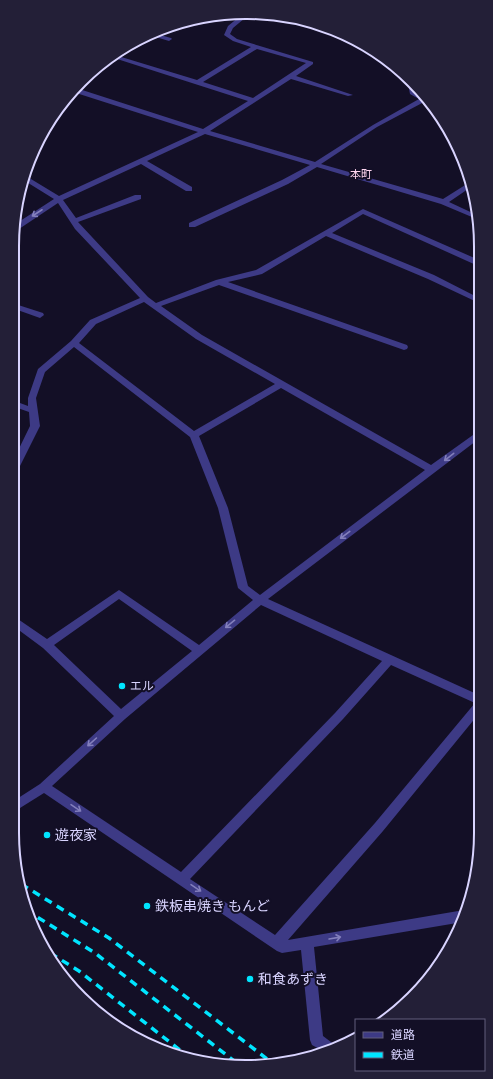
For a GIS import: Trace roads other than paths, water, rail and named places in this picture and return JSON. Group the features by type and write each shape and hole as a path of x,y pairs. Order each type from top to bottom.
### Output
{"street":[{"path":"20,224 59,199 204,132 311,63 235,40 227,35 230,27 240,19"},
{"path":"159,36 169,39"},
{"path":"197,83 257,46"},
{"path":"119,58 252,100"},
{"path":"290,76 350,95"},
{"path":"412,91 413,94 420,99"},
{"path":"79,92 204,132 444,202 472,215"},
{"path":"192,225 243,202 314,165 375,126 421,100"},
{"path":"142,161 189,189"},
{"path":"29,180 59,199 74,221 145,299 154,306 199,337 432,470"},
{"path":"444,202 466,187"},
{"path":"74,221 138,197"},
{"path":"154,306 219,282 259,272 363,211 474,262"},
{"path":"326,233 431,277 474,298"},
{"path":"219,282 404,347"},
{"path":"19,458 35,426 32,398 41,371 74,343 93,322 145,299"},
{"path":"19,307 40,315"},
{"path":"74,343 194,435 223,508 243,588 260,600 474,699"},
{"path":"194,435 281,384"},
{"path":"19,406 34,411"},
{"path":"19,803 44,787 121,716 260,600 474,438"},
{"path":"47,645 119,594 199,650"},
{"path":"19,627 47,645 121,716"},
{"path":"182,879 339,716 390,659"},
{"path":"277,943 379,827 474,711"},
{"path":"44,787 282,947 458,917"},
{"path":"307,943 317,1040 326,1046"}],"railway":[{"path":"26,887 109,938 267,1059"},
{"path":"34,915 95,953 233,1060"},
{"path":"55,956 79,971 179,1050"}],"place":[{"name":"エル","path":"122,686"},
{"name":"遊夜家","path":"47,835"},
{"name":"鉄板串焼き もんど","path":"147,906"},
{"name":"和食あずき","path":"250,979"}],"district":[{"name":"本町","path":"361,174"}]}
